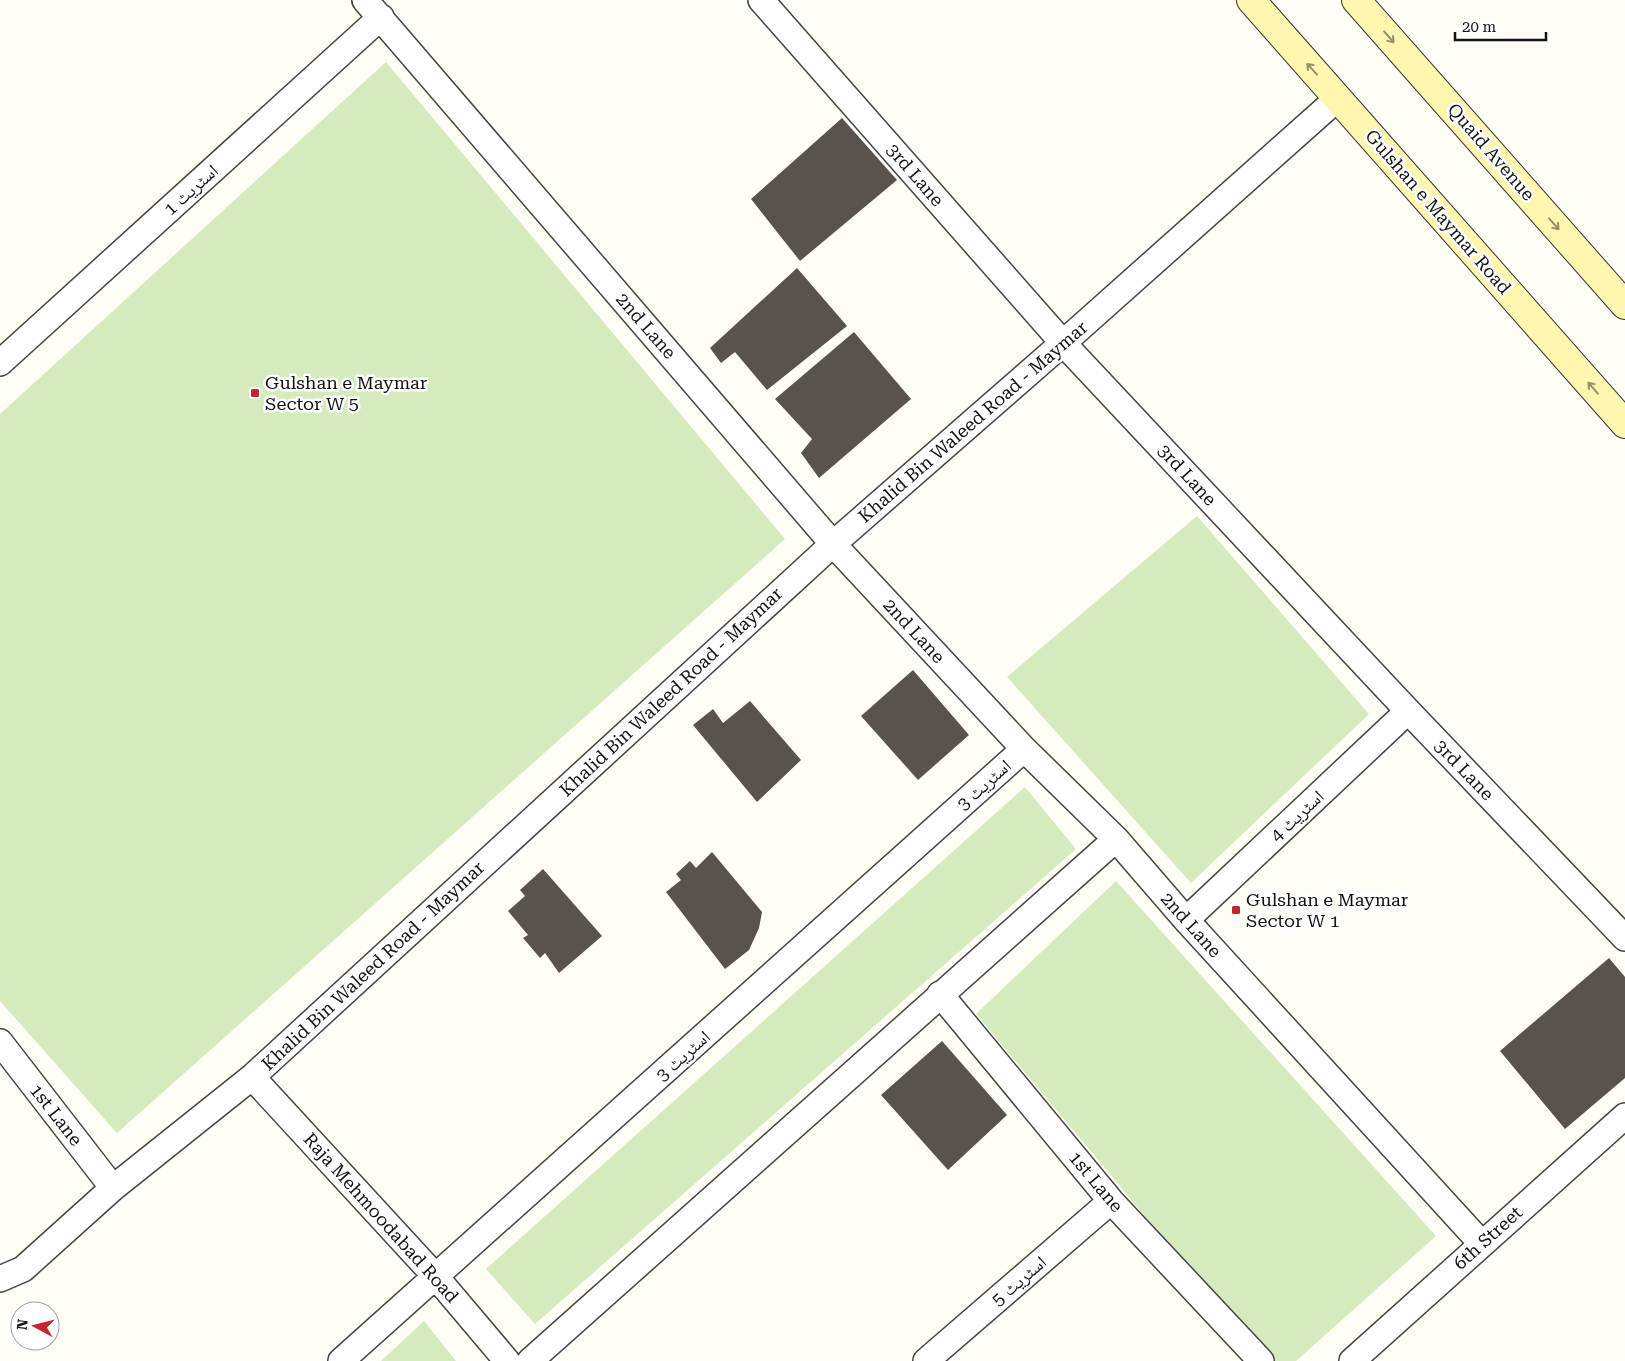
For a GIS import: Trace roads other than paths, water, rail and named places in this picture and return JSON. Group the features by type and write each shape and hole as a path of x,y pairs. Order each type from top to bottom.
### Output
{"main road":[{"name":"Gulshan e Maymar Road","path":"1251,0 1625,424"},
{"name":"Quaid Avenue","path":"1356,0 1625,305"}],"street":[{"name":"3rd Lane","path":"761,0 1063,343 1408,711 1625,938"},
{"name":"اسٹریٹ 1","path":"0,363 373,9"},
{"name":"2nd Lane","path":"373,9 833,544 1024,749 1116,839 1186,920 1482,1244"},
{"name":"Khalid Bin Waleed Road - Maymar","path":"0,1279 23,1269 113,1188 252,1077 833,544 1063,343 1338,98"},
{"name":"اسٹریٹ 4","path":"1186,920 1408,711"},
{"name":"اسٹریٹ 3","path":"340,1361 1024,749"},
{"path":"530,1361 1116,839"},
{"name":"1st Lane","path":"940,994 1111,1201 1261,1361"},
{"name":"1st Lane","path":"0,1042 113,1188"},
{"name":"Raja Mehmoodabad Road","path":"252,1077 436,1277 507,1361"},
{"name":"6th Street","path":"1352,1361 1625,1116"},
{"name":"اسٹریٹ 5","path":"926,1361 1111,1201"}],"place":[{"name":"Gulshan e Maymar Sector W 5","path":"255,393"},
{"name":"Gulshan e Maymar Sector W 1","path":"1236,910"}]}
